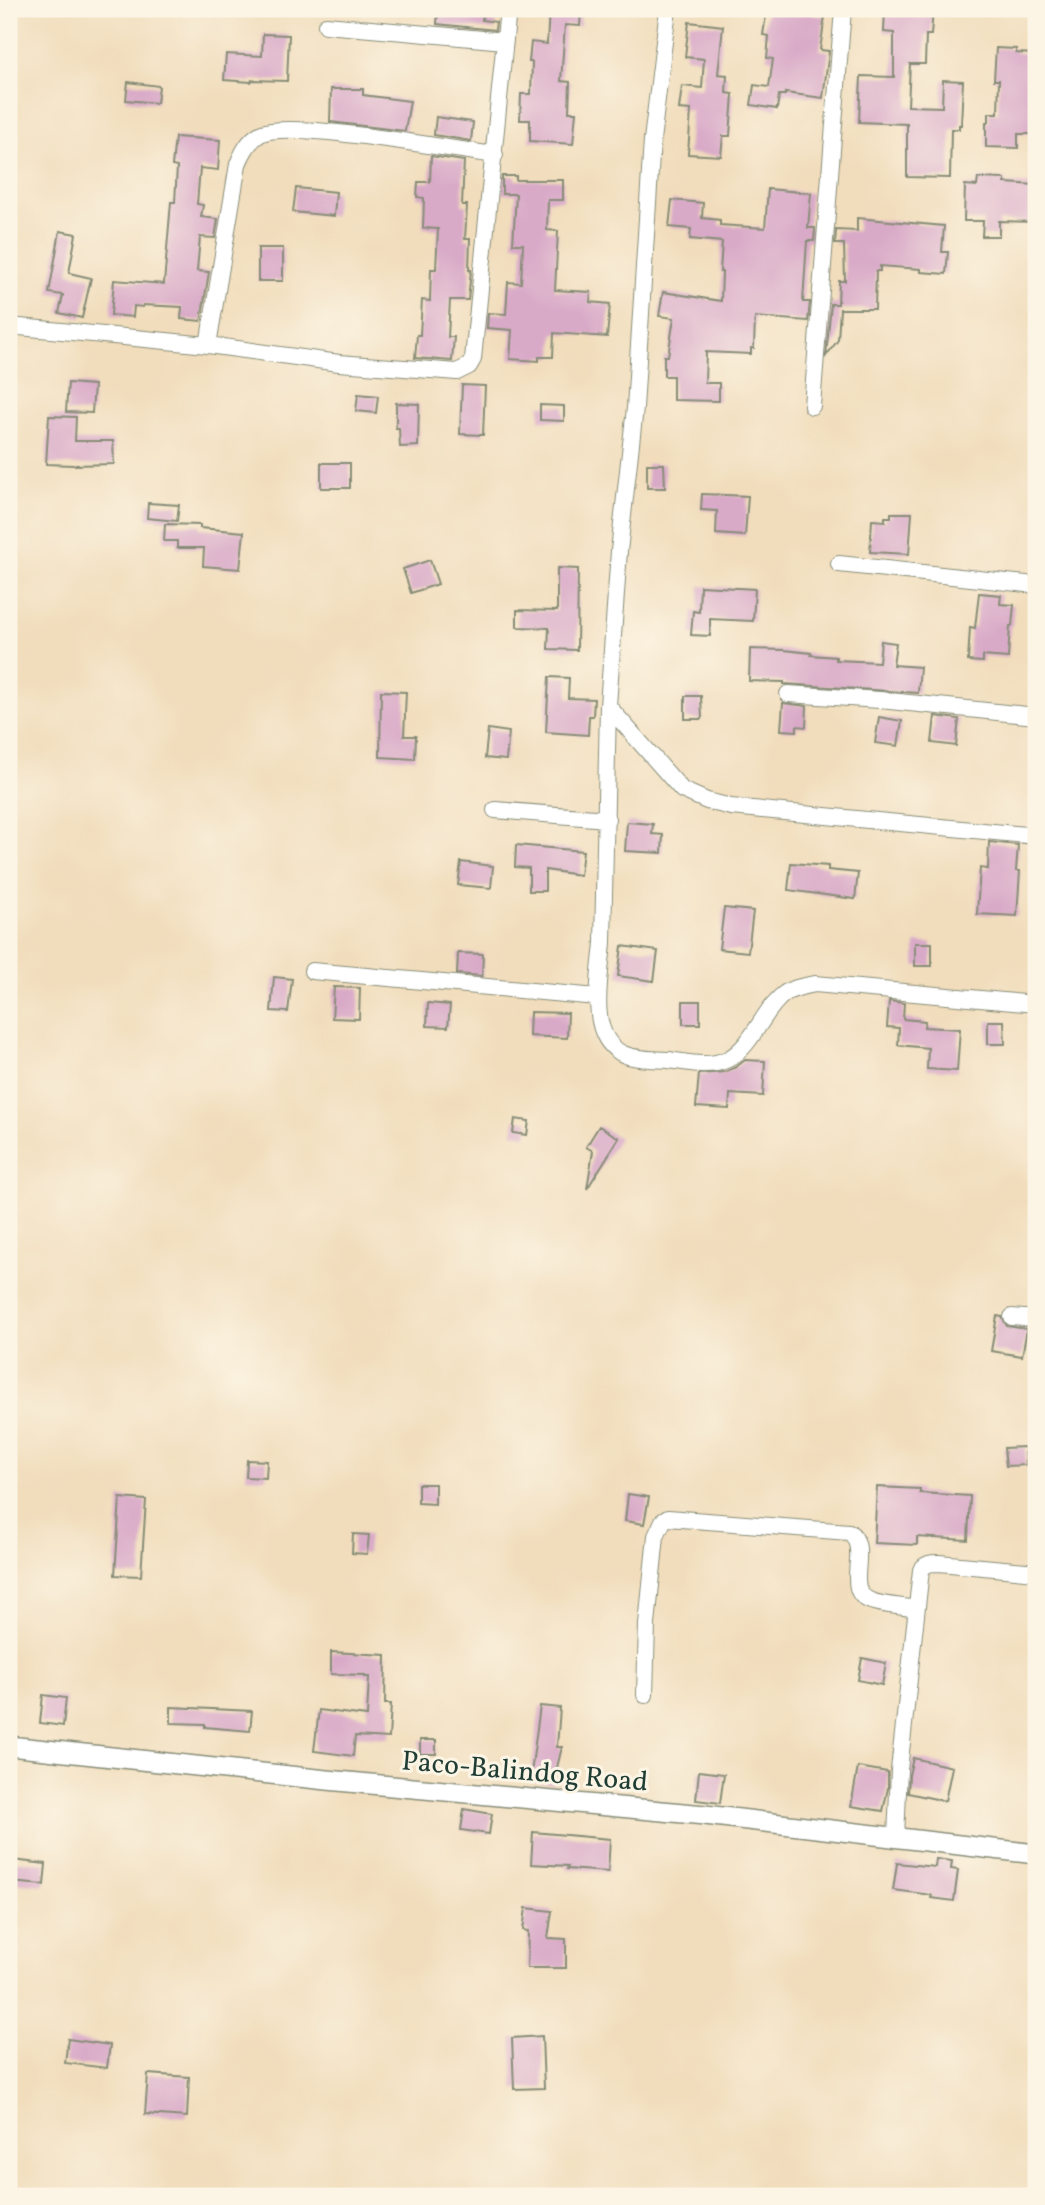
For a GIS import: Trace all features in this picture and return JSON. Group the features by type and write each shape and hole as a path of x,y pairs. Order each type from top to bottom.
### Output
{"street":[{"path":"9,326 208,345 339,363 457,372 465,369 473,359 508,9"},
{"path":"668,9 652,141 635,408 619,551 608,706 603,953 597,997 602,1030 614,1047 628,1055 701,1064 718,1063 730,1058 744,1045 785,993 815,984 1036,1004"},
{"path":"812,406 843,9"},
{"path":"326,25 505,41"},
{"path":"208,345 238,164 250,142 261,133 302,130 495,155"},
{"path":"839,564 1036,585"},
{"path":"788,694 880,700 1036,716"},
{"path":"608,706 682,790 707,802 731,807 1036,836"},
{"path":"495,810 607,819"},
{"path":"312,971 597,997"},
{"path":"1012,1317 1036,1319"},
{"path":"645,1695 647,1624 656,1536 663,1521 668,1518 849,1532 856,1536 860,1548 858,1582 863,1597 871,1601 916,1609"},
{"path":"896,1837 899,1770 921,1570 929,1563 1036,1572"},
{"name":"Paco-Balindog Road","path":"9,1746 327,1780 705,1815 1036,1854"}],"building":[{"path":"438,9 484,9 482,20 496,22 495,30 437,24"},
{"path":"549,9 581,9 580,26 565,25 561,81 570,82 569,112 576,112 573,144 530,141 530,120 520,120 521,94 531,94 531,42 547,44"},
{"path":"767,9 813,9 812,15 825,16 820,50 829,51 823,98 785,93 779,95 777,109 751,105 754,85 769,87 773,59 767,58 769,36 763,35"},
{"path":"885,9 933,9 931,35 926,35 925,64 910,64 908,106 942,107 943,80 963,81 961,125 959,129 951,129 950,178 907,177 907,124 859,122 861,76 894,77 894,33 884,32"},
{"path":"689,22 723,26 718,74 727,75 726,93 733,94 730,136 723,136 721,156 688,154 691,110 679,109 682,86 702,88 704,59 685,57"},
{"path":"263,34 289,35 287,81 224,80 226,54 262,56"},
{"path":"996,48 1036,54 1035,134 1018,134 1018,148 986,147 986,122 989,122 989,113 998,113 999,80 994,80"},
{"path":"128,82 159,86 157,103 126,100"},
{"path":"331,89 363,89 363,95 410,101 405,131 330,122"},
{"path":"436,117 473,122 471,141 434,135"},
{"path":"175,137 220,140 218,170 200,168 197,204 203,205 201,217 218,219 215,238 200,237 197,271 209,272 201,321 181,319 182,307 134,306 133,317 111,315 114,280 164,284 171,202 175,202 177,167 172,166"},
{"path":"431,156 464,161 462,205 467,205 465,239 470,239 471,270 468,300 450,300 448,337 454,337 452,361 415,358 417,335 420,335 422,300 430,301 431,269 436,269 438,229 423,228 424,198 417,197 418,182 430,182"},
{"path":"502,176 516,176 516,180 563,180 563,200 548,200 547,230 558,231 555,290 591,292 590,302 610,304 607,337 554,333 553,357 539,357 539,361 510,359 512,330 487,328 488,313 506,314 508,282 521,283 523,244 513,244 516,194 502,194"},
{"path":"978,178 1005,179 1005,183 1036,185 1036,222 999,221 999,236 982,236 983,221 964,221 965,185 977,186"},
{"path":"296,188 336,192 334,216 293,212"},
{"path":"768,189 811,193 808,228 815,228 814,241 807,241 803,302 810,302 808,321 755,317 754,348 751,348 751,354 706,352 705,383 719,383 719,401 673,400 673,376 664,376 664,356 668,356 674,318 659,316 663,292 721,301 722,242 690,239 691,229 669,227 672,200 703,203 702,218 720,220 720,225 765,228"},
{"path":"857,218 944,226 942,252 948,252 946,274 880,266 880,271 876,271 875,309 840,309 838,340 826,356 831,304 838,304 839,281 845,281 844,244 835,244 836,230 857,231"},
{"path":"60,231 76,234 69,273 91,278 82,318 59,313 63,295 49,293"},
{"path":"258,248 283,248 283,281 258,281"},
{"path":"68,383 94,385 92,413 66,412"},
{"path":"462,385 485,386 483,435 460,434"},
{"path":"358,394 378,396 376,413 356,411"},
{"path":"396,403 419,404 418,446 400,447 399,428 396,428"},
{"path":"540,405 564,406 564,421 540,420"},
{"path":"49,416 76,417 75,441 113,441 114,464 46,464"},
{"path":"321,463 350,463 350,488 321,488"},
{"path":"647,464 664,464 665,488 647,488"},
{"path":"702,494 748,496 745,536 716,534 717,511 701,510"},
{"path":"148,503 179,505 177,521 147,518"},
{"path":"891,513 912,513 909,554 870,552 872,520 885,521 885,517 891,517"},
{"path":"165,524 200,525 200,528 244,532 240,569 203,566 204,548 177,548 177,541 164,541"},
{"path":"430,560 438,584 411,593 403,569"},
{"path":"557,568 578,569 577,650 548,649 549,628 517,627 517,610 557,611"},
{"path":"700,586 755,589 753,621 710,619 710,636 691,635 693,611 699,612"},
{"path":"979,593 1001,595 1000,604 1014,605 1008,658 983,656 983,662 968,661 970,627 975,628"},
{"path":"881,641 896,643 893,665 920,667 918,693 749,681 750,649 784,650 836,657 836,660 879,662"},
{"path":"549,677 569,678 568,698 594,699 593,716 589,716 588,735 546,732"},
{"path":"381,691 406,692 404,736 416,736 415,759 380,757"},
{"path":"685,696 701,696 702,719 685,719"},
{"path":"783,703 807,706 806,727 797,726 797,731 781,730"},
{"path":"935,716 959,719 956,746 932,743"},
{"path":"879,717 902,721 898,746 875,743"},
{"path":"488,729 509,732 506,760 485,758"},
{"path":"627,822 653,824 652,834 663,835 662,853 625,851"},
{"path":"989,842 1018,845 1016,871 1020,871 1017,916 977,914 980,868 988,869"},
{"path":"516,845 583,851 580,875 545,870 545,891 529,891 529,868 515,867"},
{"path":"461,862 493,866 491,888 458,885"},
{"path":"791,863 828,866 828,870 858,873 855,899 788,890"},
{"path":"724,908 753,911 748,952 719,949"},
{"path":"915,943 932,943 932,966 915,966"},
{"path":"622,946 658,951 654,981 618,976"},
{"path":"458,953 483,954 482,976 457,974"},
{"path":"274,977 292,979 288,1012 271,1011"},
{"path":"334,987 360,988 359,1019 332,1018"},
{"path":"683,1001 700,1001 700,1024 683,1024"},
{"path":"889,1001 904,1003 903,1019 925,1021 924,1027 960,1029 957,1071 927,1069 928,1048 898,1045 899,1028 887,1027"},
{"path":"428,1003 450,1005 448,1027 427,1026"},
{"path":"530,1012 568,1013 567,1038 529,1036"},
{"path":"988,1021 1004,1021 1005,1044 988,1044"},
{"path":"745,1060 765,1061 763,1096 730,1094 729,1109 696,1107 699,1074 725,1072"},
{"path":"515,1119 529,1121 527,1135 513,1133"},
{"path":"599,1126 619,1138 587,1189 593,1151 586,1147"},
{"path":"997,1316 1002,1317 1007,1326 1027,1329 1022,1356 991,1351"},
{"path":"1025,1447 1026,1465 1006,1466 1004,1448"},
{"path":"247,1460 267,1461 266,1478 246,1477"},
{"path":"418,1484 435,1484 435,1504 418,1503"},
{"path":"877,1487 920,1489 920,1493 970,1496 968,1540 917,1537 917,1545 874,1543"},
{"path":"628,1494 649,1497 644,1524 625,1521"},
{"path":"120,1498 146,1500 141,1576 115,1575"},
{"path":"353,1534 369,1535 367,1554 352,1553"},
{"path":"331,1652 386,1655 385,1704 391,1704 389,1738 355,1736 353,1756 314,1751 319,1710 367,1716 369,1677 331,1674"},
{"path":"862,1658 886,1663 882,1685 858,1680"},
{"path":"43,1695 66,1698 63,1726 40,1723"},
{"path":"540,1706 560,1708 557,1747 562,1747 553,1784 530,1781"},
{"path":"171,1707 252,1711 250,1731 205,1727 205,1724 171,1723"},
{"path":"420,1740 436,1740 436,1754 420,1754"},
{"path":"913,1758 952,1767 945,1801 908,1793"},
{"path":"858,1767 888,1772 883,1811 851,1806"},
{"path":"699,1771 724,1774 720,1803 696,1800"},
{"path":"464,1809 492,1814 489,1834 461,1830"},
{"path":"533,1832 610,1839 608,1872 531,1864"},
{"path":"936,1859 952,1861 951,1869 958,1870 954,1901 893,1890 897,1863 935,1867"},
{"path":"12,1860 46,1864 44,1885 10,1882"},
{"path":"526,1908 552,1911 548,1938 566,1939 566,1968 527,1968 528,1931 523,1930"},
{"path":"542,2036 544,2088 514,2089 512,2038"},
{"path":"68,2039 110,2045 107,2068 65,2063"},
{"path":"148,2074 189,2077 187,2117 145,2114"}]}
